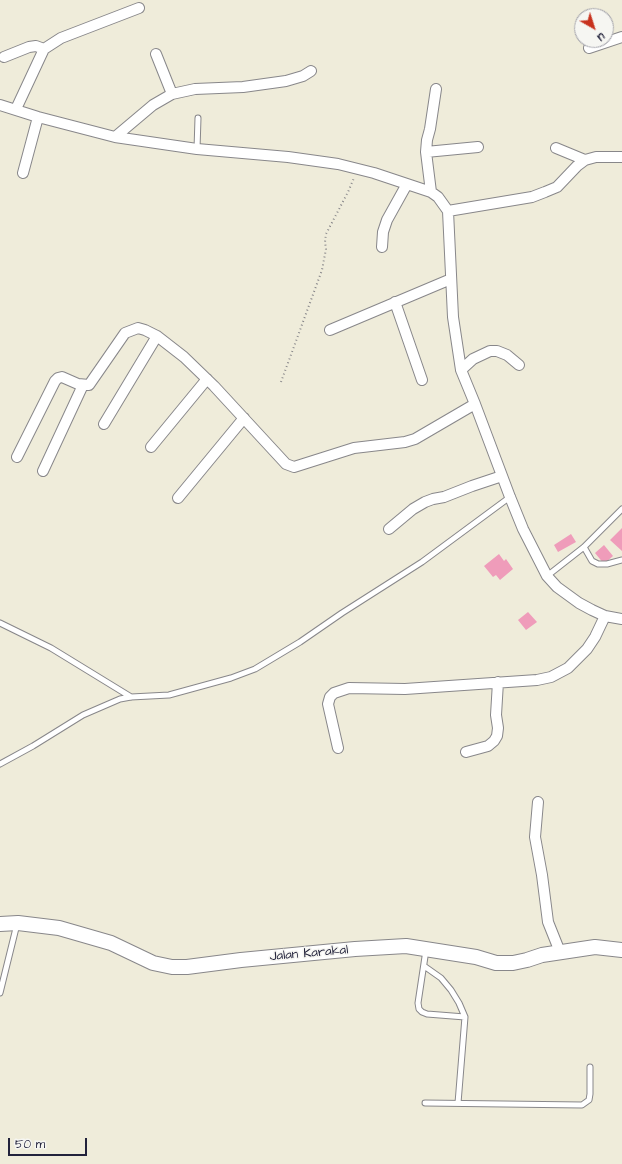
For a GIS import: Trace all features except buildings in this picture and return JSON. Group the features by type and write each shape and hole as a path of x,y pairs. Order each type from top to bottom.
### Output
{"main road":[{"name":"Jalan Karakal","path":"0,924 18,924 59,928 110,943 153,963 172,967 187,967 241,960 406,946 427,948 476,957 496,963 527,960 542,955 595,947 622,950"}],"street":[{"path":"16,109 44,49 61,38 139,8"},
{"path":"4,57 29,47 36,46 44,49"},
{"path":"156,54 172,94"},
{"path":"115,137 153,105 172,94 195,89 243,87 286,81 303,76 311,71"},
{"path":"431,192 426,152 436,89"},
{"path":"0,105 38,117 115,137 197,149 288,157 338,164 407,184 431,192 438,197 448,211 453,317 461,370 510,497 547,576 557,587 572,599 592,610 606,616 622,619"},
{"path":"23,173 38,117"},
{"path":"426,152 478,147"},
{"path":"556,148 585,160"},
{"path":"448,211 532,197 557,187 571,171 585,160 596,157 622,157"},
{"path":"382,247 383,232 387,220 407,184"},
{"path":"330,330 451,279"},
{"path":"395,302 422,380"},
{"path":"17,457 55,381 62,377 83,385 90,385 125,333 138,328 157,336 184,357 207,378 286,464 294,467 354,448 405,442 415,439 475,404"},
{"path":"104,424 157,336"},
{"path":"461,370 473,359 490,351 497,351 507,355 519,365"},
{"path":"151,447 207,378"},
{"path":"43,471 83,385"},
{"path":"178,498 244,418"},
{"path":"389,529 413,509 425,502 444,497 502,476"},
{"path":"338,748 328,704 330,697 334,693 349,688 405,689 537,680 551,677 568,668 587,649 596,637 606,616"},
{"path":"466,752 488,746 497,736 498,728 496,715 498,682"},
{"path":"538,802 535,837 548,922 560,952"}],"lane":[{"path":"197,149 198,118"},
{"path":"0,764 33,746 83,715 120,699 169,695 231,678 255,669 300,642 342,613 422,562 510,497"},
{"path":"547,576 584,547 622,509"},
{"path":"584,547 592,561 598,564 607,564 622,560"},
{"path":"0,623 51,648 131,697"},
{"path":"0,993 18,924"},
{"path":"427,948 418,1003 419,1009 427,1014 465,1017"},
{"path":"424,966 441,978 451,990 459,1002 465,1017 458,1103"},
{"path":"425,1103 582,1105 589,1100 590,1067"}],"path":[{"path":"280,382 322,270 326,249 326,234 358,169"}]}
